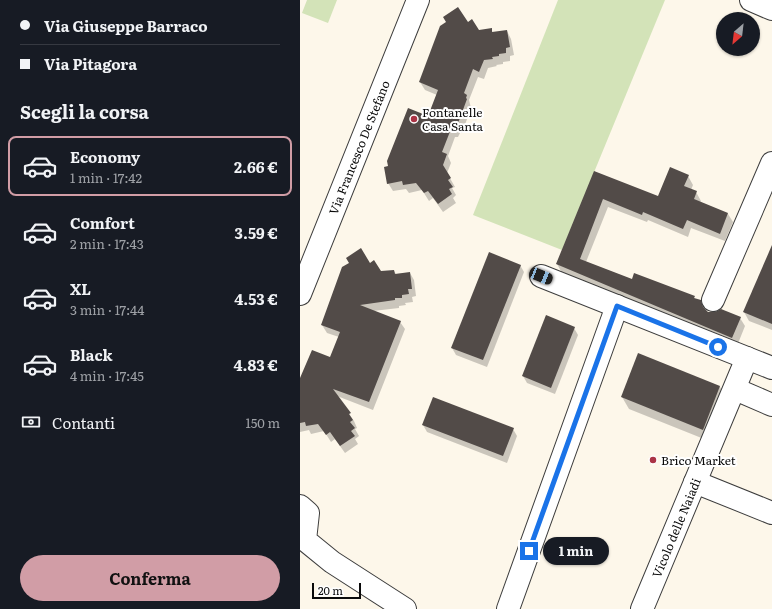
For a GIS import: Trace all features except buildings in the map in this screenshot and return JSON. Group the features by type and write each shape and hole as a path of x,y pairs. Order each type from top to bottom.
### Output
{"street":[{"name":"Via Francesco De Stefano","path":"300,294 418,0"},
{"path":"751,0 772,9"},
{"path":"714,300 772,163"},
{"path":"541,276 772,368"},
{"path":"508,609 617,306"},
{"name":"Vicolo delle Naiadi","path":"642,609 747,358"},
{"path":"735,389 772,405"},
{"path":"695,482 772,513"},
{"path":"300,506 308,513 305,540 332,562 405,609"}],"green space":[{"path":"307,0 337,0 328,23 302,13"},
{"path":"558,0 665,0 562,250 473,215"}],"place":[{"name":"Fontanelle Casa Santa","path":"414,119"},
{"name":"Brico Market","path":"653,460"}],"route":[{"path":"529,551 617,306 718,347"}]}
